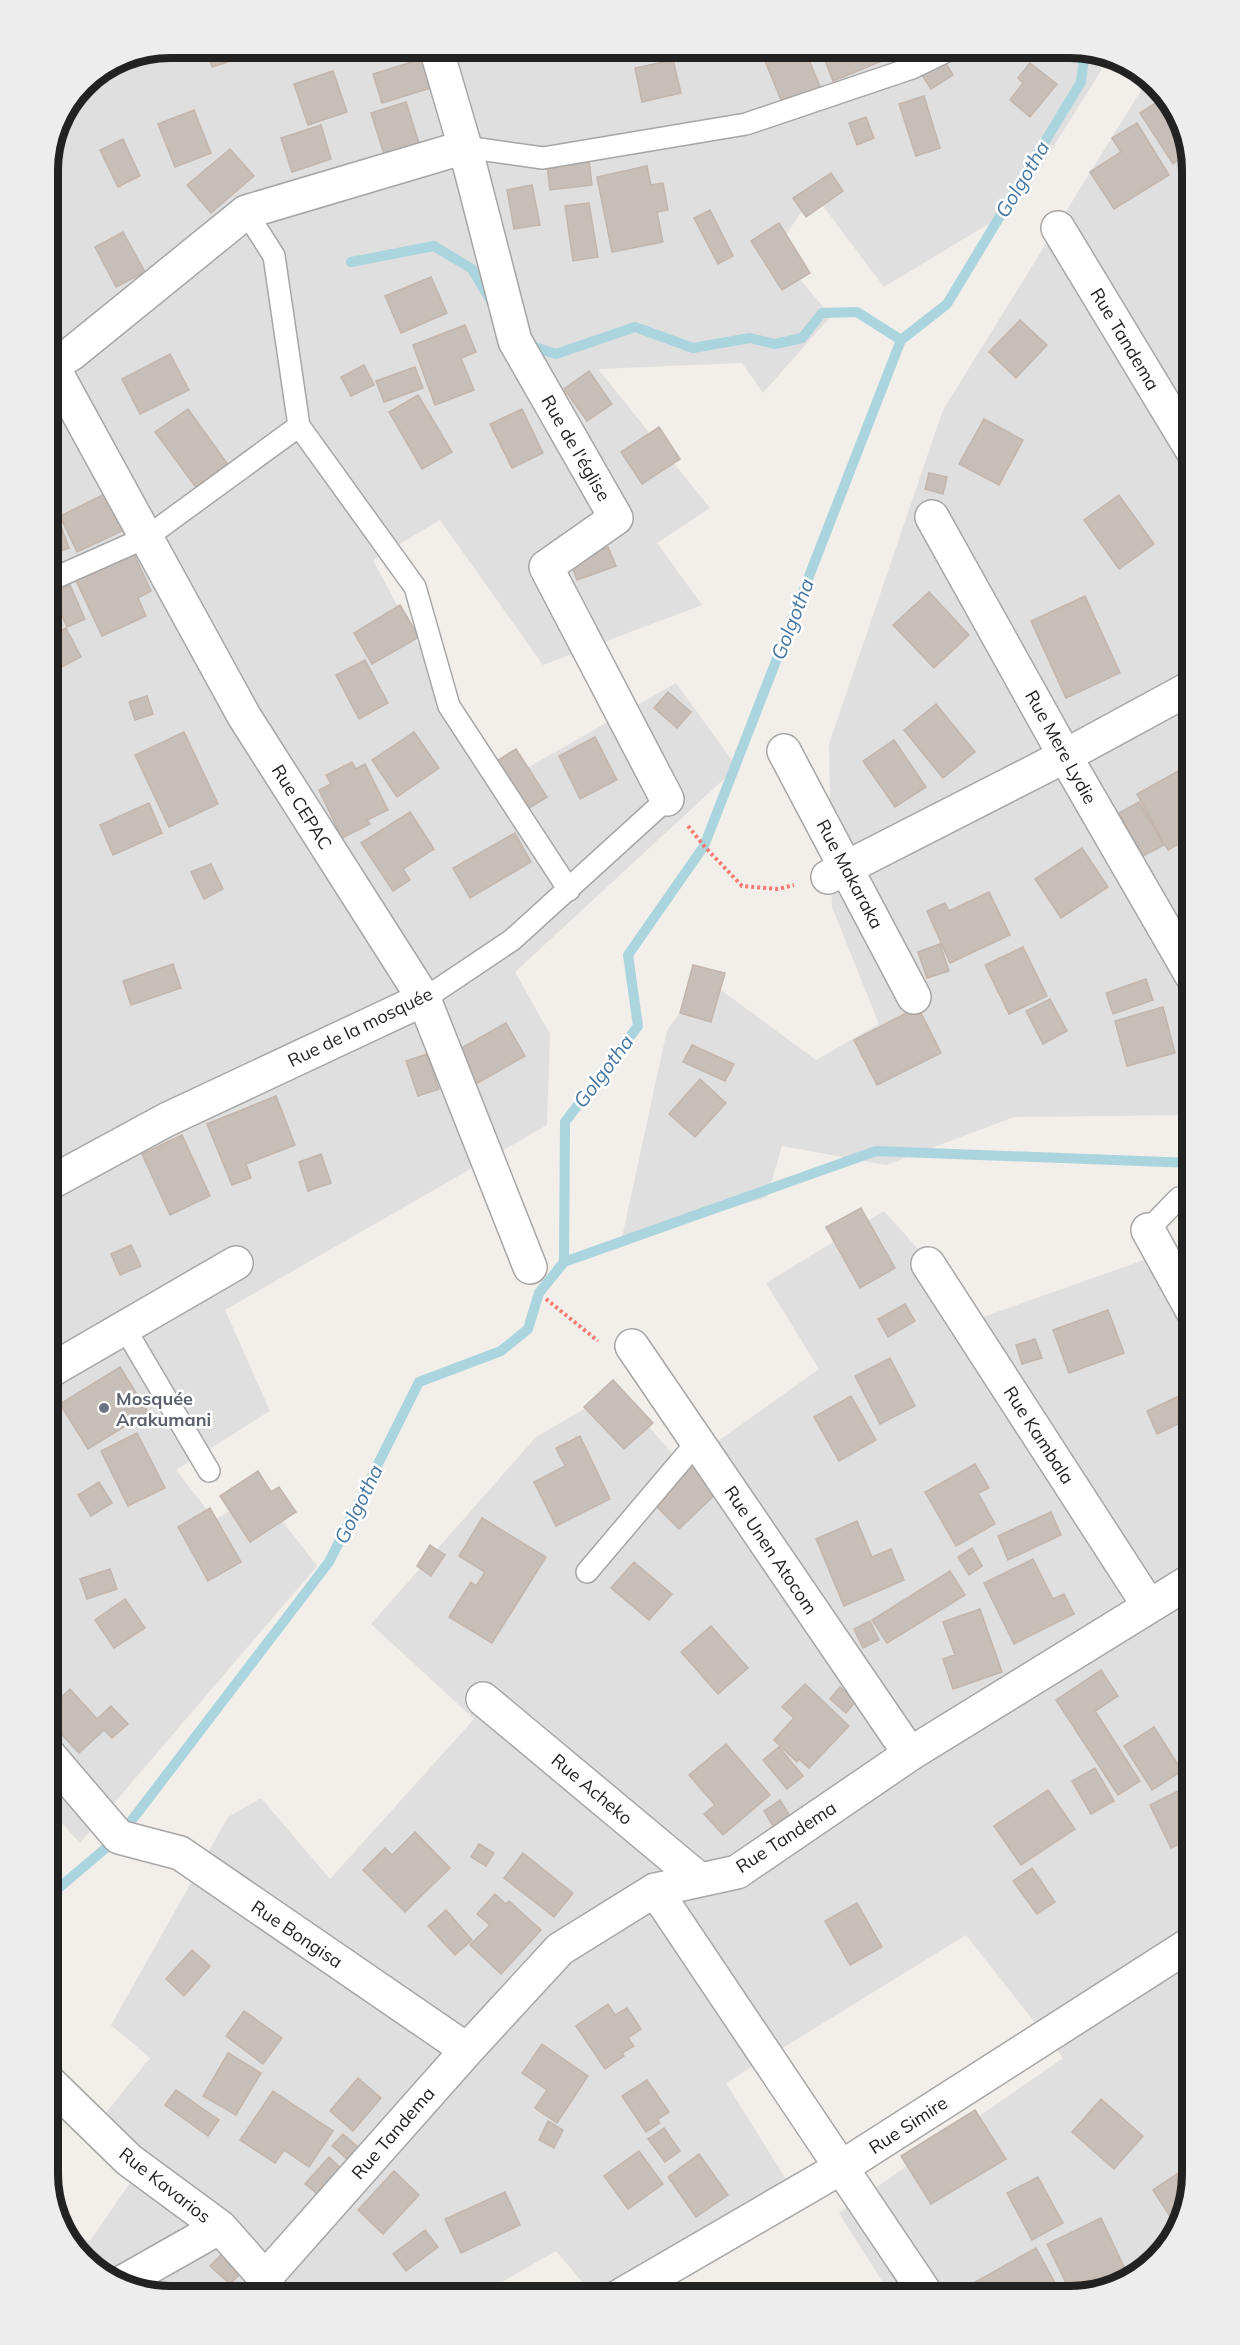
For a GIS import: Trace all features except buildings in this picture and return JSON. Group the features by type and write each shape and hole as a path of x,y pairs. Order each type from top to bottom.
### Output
{"street":[{"name":"Rue de l'église","path":"439,59 465,147 515,341 616,518 546,567 667,799"},
{"path":"59,360 71,354 246,212 465,147"},
{"name":"Rue Tandema","path":"1058,228 1182,433"},
{"name":"Rue CEPAC","path":"59,380 244,716 424,999 530,1267"},
{"name":"Rue Mere Lydie","path":"933,517 1065,756 1182,959"},
{"path":"838,872 1065,756 1182,692"},
{"name":"Rue Makaraka","path":"784,751 838,872 914,997"},
{"name":"Rue de la mosquée","path":"58,1178 166,1120 424,999"},
{"path":"1148,1230 1182,1292"},
{"path":"58,1362 236,1263"},
{"name":"Rue Kambala","path":"928,1264 1149,1606"},
{"name":"Rue Unen Atocom","path":"632,1346 910,1754"},
{"name":"Rue Tandema","path":"270,2286 467,2050 561,1949 655,1890 737,1872 910,1754 1182,1586"},
{"name":"Rue Acheko","path":"483,1699 700,1880"},
{"name":"Rue Bongisa","path":"58,1766 119,1837 180,1853 467,2050"},
{"path":"655,1890 921,2286"},
{"name":"Rue Simire","path":"637,2286 842,2167 1182,1949"},
{"name":"Rue Kavarios","path":"58,2091 129,2160 220,2227 268,2286"},
{"path":"130,2279 220,2227"}],"lane":[{"path":"908,59 912,68"},
{"path":"465,147 543,158 746,124 912,68 931,59"},
{"path":"246,212 274,256 299,426 415,587 448,706 569,890"},
{"path":"59,576 147,537 299,426"},
{"name":"Rue de la mosquée","path":"424,999 512,940 667,799"},
{"path":"1148,1230 1182,1198"},
{"path":"124,1327 209,1471"},
{"path":"587,1572 698,1441"}],"path":[{"path":"667,799 704,846 742,886 778,889 838,872"},
{"path":"530,1267 539,1293 597,1341 632,1346"}],"shaded area":[{"path":"163,59 1084,59 1096,62 1102,69 1015,208 884,287 814,194 775,250 831,316 763,393 742,363 598,369 710,508 657,543 702,605 543,665 440,520 373,560 494,787 676,683 737,767 515,972 550,1034 547,1125 225,1310 270,1411 176,1470 215,1520 260,1492 317,1566 80,1843 58,1819 59,156 64,135 77,108 108,77 142,62"},
{"path":"1143,86 1158,102 1173,128 1181,156 1182,171 1182,1115 1014,1117 886,1165 782,1146 767,1197 621,1242 667,1030 706,979 816,1060 879,1024 832,907 829,744 943,410"},
{"path":"884,1211 980,1318 1182,1247 1182,2174 1176,2210 1163,2237 1138,2263 1112,2278 1091,2284 1077,2286 885,2286 839,2213 1063,2058 966,1935 726,2083 799,2200 666,2286 586,2286 556,2251 495,2286 163,2286 135,2281 102,2263 91,2254 78,2236 90,2241 132,2180 94,2128 150,2058 111,2025 228,1817 261,1798 330,1879 474,1719 371,1624 536,1437 617,1390 683,1466 819,1369 766,1283"}],"waterway":[{"name":"Golgotha","path":"58,1888 119,1837 329,1562 419,1382 501,1351 528,1329 539,1293 564,1262 565,1122 638,1026 628,955 704,846 901,340 947,304 1081,82 1084,59"},
{"path":"351,262 434,246 472,269 492,303"},
{"path":"525,344 556,354 635,327 693,348 750,338 775,344 802,338 822,313 857,312 901,340"},
{"path":"564,1262 876,1151 1182,1163"}],"place":[{"name":"Mosquée Arakumani","path":"104,1408"}]}
